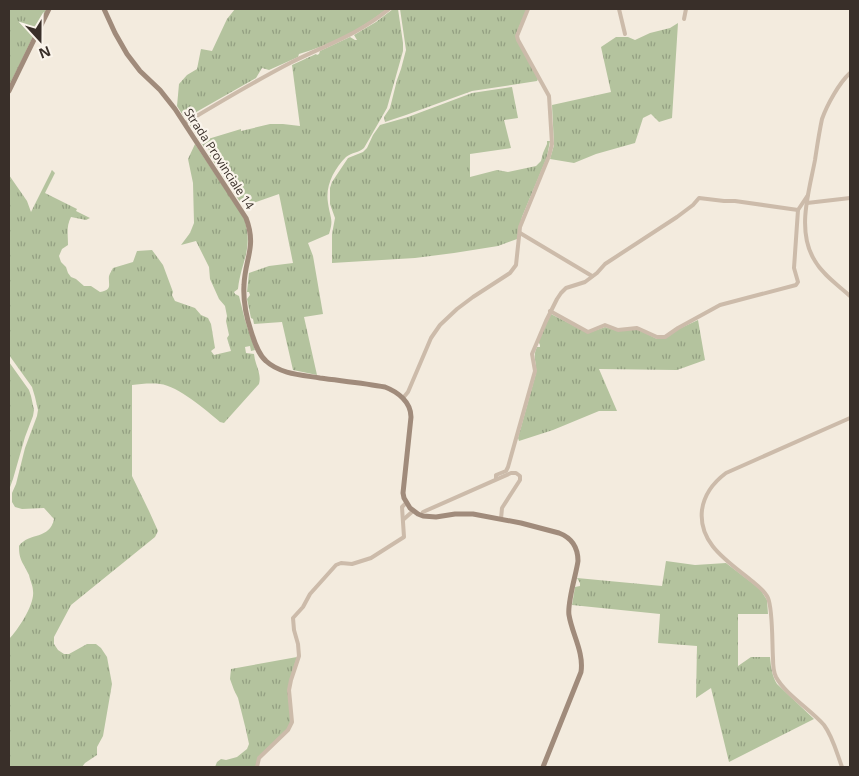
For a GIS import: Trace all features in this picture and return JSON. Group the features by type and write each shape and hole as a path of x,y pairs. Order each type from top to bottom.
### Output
{"main road":[{"path":"9,91 49,9"},
{"name":"Strada Provinciale 14","path":"104,9 127,54 140,71 165,96 240,208 248,223 251,247 244,280 245,309 260,355 274,367 297,374 385,387 403,398"},
{"path":"403,398 409,404 411,412 403,488 406,503 413,511 429,517 466,514 501,519 564,535 575,545 578,554 577,569 568,611 581,658 581,672 544,767"}],"street":[{"path":"184,123 292,62 336,42 376,20 389,9"},
{"path":"403,398 408,392 431,338 440,325 472,296 502,279 514,269 517,259 520,228 552,144 549,96 517,36 528,9"},
{"path":"619,9 625,34"},
{"path":"684,19 686,9"},
{"path":"850,73 825,108 818,137 806,210 806,232 810,252 819,267 850,296"},
{"path":"550,311 588,332 605,325 618,330 637,328 657,337 665,337 720,305 796,285 798,282 794,268 798,210 808,195"},
{"path":"496,479 496,475 506,471 508,467 535,370 532,354 550,311 566,288 585,282 605,264 693,205 699,198 724,201 735,200 798,210"},
{"path":"807,203 850,198"},
{"path":"520,233 592,276"},
{"path":"842,767 827,729 776,678 773,667 768,598 758,586 713,547 704,532 702,517 703,506 710,489 726,474 850,418"},
{"path":"423,512 496,479 516,473 520,478 502,508 501,519"},
{"path":"257,767 259,758 288,730 292,722 289,690 299,656 293,622 294,616 304,607 310,594 336,565 341,563 352,564 371,558 404,537 402,507 406,503"},
{"path":"404,519 413,511"}],"green space":[{"path":"9,9 46,10 9,86"},
{"path":"235,9 387,9 356,30 334,41 299,54 298,57 269,70 262,68 256,78 191,115 184,117 177,106 179,84 187,75 197,69 201,49 212,51 227,19"},
{"path":"393,9 398,9 403,51 387,108 364,148 346,157 331,178 327,197 331,222 329,234 308,243 313,256 323,314 304,317 317,375 293,370 282,322 254,324 247,299 250,295 247,292 249,273 269,266 293,263 279,194 245,206 244,203 240,202 208,153 209,150 207,147 204,147 190,125 190,122 192,122 200,135 208,139 241,129 241,131 270,124 300,126 292,65 317,55 320,51 350,37 357,40 354,35"},
{"path":"400,9 527,9 516,34 538,79 537,81 472,91 385,122 384,117 390,108 406,50"},
{"path":"678,23 672,118 659,122 651,114 643,118 635,143 596,154 574,163 550,159 554,145 552,105 611,92 601,47 616,37 628,37 635,40 650,33 670,28"},
{"path":"512,87 518,118 504,120 511,148 470,154 470,177 497,170 508,172 536,166 541,161 547,141 550,141 547,157 522,217 517,239 498,246 454,253 415,258 332,263 332,234 335,218 330,204 332,182 348,158 363,152 367,148 380,125 408,117 472,93"},
{"path":"195,144 244,218 247,229 246,255 238,289 234,292 239,296 255,350 251,351 250,346 245,347 246,353 254,354 260,377 259,384 224,423 175,389 160,384 132,385 132,476 158,531 155,537 71,605 54,637 54,644 64,654 69,654 87,644 96,644 107,657 112,684 103,736 97,747 97,755 82,767 9,767 9,639 25,616 33,596 32,585 21,558 19,546 28,539 48,530 52,526 54,519 44,508 22,509 15,507 12,502 12,493 38,410 32,387 9,355 9,175 27,201 31,212 52,170 55,173 45,193 77,209 76,211 90,218 86,220 71,217 68,227 68,245 62,249 59,256 71,277 84,286 91,286 100,292 107,290 109,287 109,276 113,268 133,262 137,251 152,250 163,265 175,301 195,308 201,315 208,318 211,324 215,348 211,351 214,355 231,351 227,338 229,335 225,306 219,299 210,279 209,267 196,241 181,245 190,233 194,223 193,183 188,159"},
{"path":"551,314 588,333 605,327 619,331 638,329 657,339 698,320 705,360 677,370 599,369 617,411 599,411 553,430 519,441 518,438 536,373 536,350 537,347 540,347 538,341"},
{"path":"9,362 29,390 34,410 9,490"},
{"path":"666,561 695,565 726,563 760,589 767,600 768,614 738,614 738,666 751,657 770,657 771,668 777,684 814,719 729,762 711,688 696,698 697,646 658,643 660,614 572,605 575,587 580,586 577,578 662,586"},
{"path":"297,657 290,679 291,722 287,730 258,757 256,767 215,767 221,759 226,760 237,757 247,749 249,744 238,698 230,679 231,669"}]}
